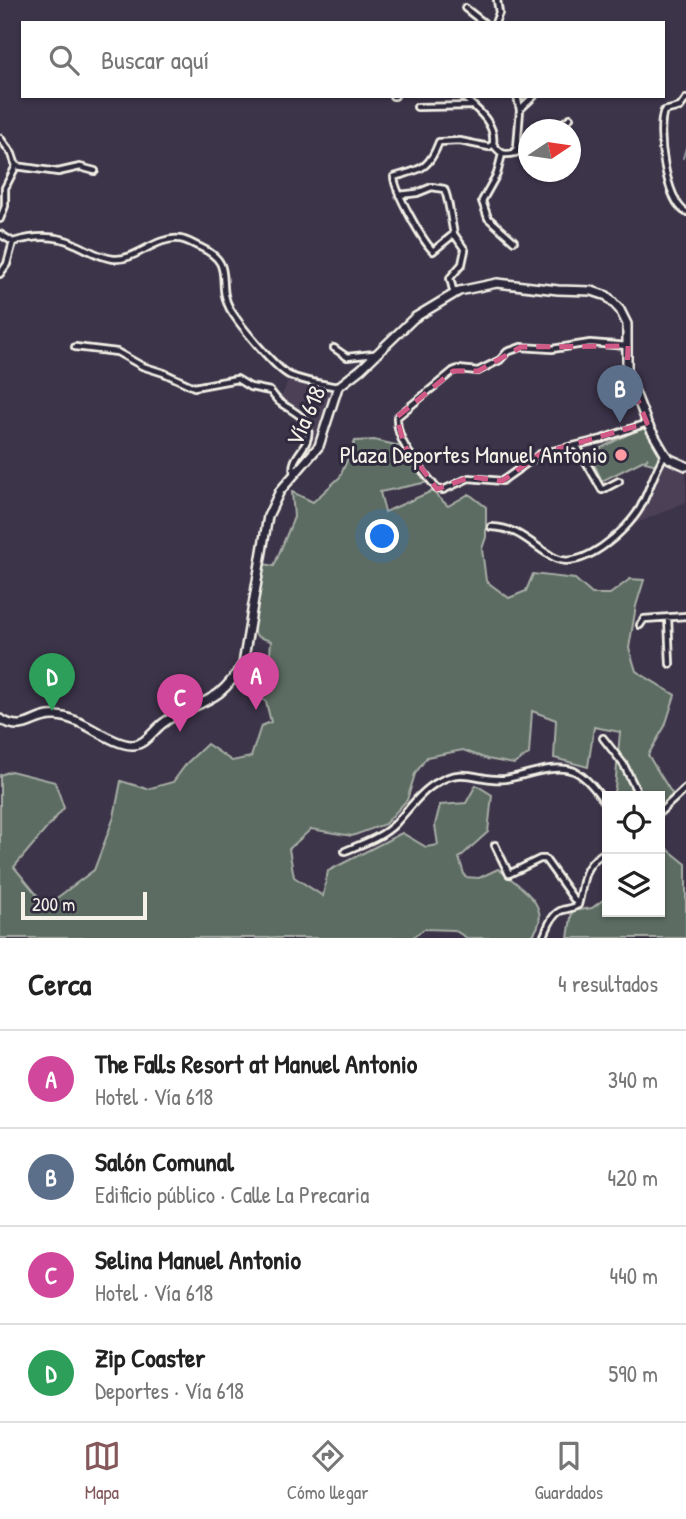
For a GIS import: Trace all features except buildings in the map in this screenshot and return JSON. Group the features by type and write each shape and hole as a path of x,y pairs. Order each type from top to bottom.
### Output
{"street":[{"path":"496,21 499,13 497,0"},
{"path":"465,8 481,21"},
{"path":"464,98 489,123 493,144 502,154"},
{"path":"514,153 519,140 520,110 517,98"},
{"path":"520,110 532,98"},
{"path":"686,99 680,107 664,111 660,129 666,175 677,205 686,212"},
{"path":"417,107 473,106"},
{"path":"0,138 12,153 16,166 5,188 5,206 0,219"},
{"path":"454,234 433,251 399,195 394,177 424,167 439,142 460,141 489,147 493,144"},
{"path":"502,154 518,151"},
{"path":"502,154 497,174 482,201 488,218 514,241"},
{"path":"16,166 58,172 80,167 95,171"},
{"path":"399,195 417,193 432,187 444,190 454,234 466,254 462,264 450,278 454,293"},
{"path":"0,234 13,242"},
{"path":"13,242 31,236 57,239 115,259 127,257 158,243 183,239 212,253 218,259 223,266 226,296 231,310 241,326 288,375 338,387"},
{"path":"0,274 7,264 13,242"},
{"name":"Vía 618","path":"0,719 14,726 23,726 58,715 75,720 122,743 134,745 145,740 163,723 218,694 233,682 243,664 268,516 280,491 319,446 338,387 361,369 414,318 454,293 497,283 599,292 613,300 627,324 627,372 647,423 665,454"},
{"path":"628,346 590,343 552,349 521,347 506,352 500,360 478,371 458,369 397,417 399,434 404,445 438,489 443,490 469,478 502,481 540,454 578,446 647,423"},
{"path":"75,347 117,352 142,366 194,387 237,379 250,387 270,391 277,401 306,420 307,443 294,461 294,473"},
{"path":"334,348 348,357 375,354"},
{"path":"578,446 602,490 619,481"},
{"path":"491,527 500,527 528,538 554,558 568,562 580,559 604,545 628,525 640,508 652,477 665,454 686,466"},
{"path":"640,625 644,619 686,616"},
{"path":"668,618 670,664"},
{"path":"603,738 624,765 637,791"},
{"path":"345,851 394,825 438,782 461,773 503,779 545,770 574,771 602,798"},
{"path":"665,807 686,788"},
{"path":"495,845 509,874 540,859 549,862 578,905"},
{"path":"543,938 554,915 559,911 574,909 578,905 587,867 602,854"}],"highlighted area":[{"path":"628,346 627,372 647,423 540,454 502,481 471,477 437,489 404,445 397,417 453,371 478,371 521,347"}],"shaded area":[{"path":"289,379 334,390 319,440 307,442 305,423 277,407"},
{"path":"663,462 686,472 686,502 630,526 642,508"}],"green space":[{"name":"Plaza Deportes Manuel Antonio","path":"644,426 662,455 657,465 645,462 648,458 602,481 589,454"},
{"path":"374,440 400,446 428,482 380,492 385,512 432,491 448,506 469,494 486,507 486,537 482,549 486,581 509,598 526,591 533,574 575,579 592,594 610,594 630,579 644,580 636,606 629,648 636,671 675,695 665,726 648,755 674,797 665,803 665,791 614,791 620,732 594,727 588,767 554,758 556,720 532,711 529,754 514,764 487,759 463,750 427,757 415,774 407,800 385,824 352,836 311,829 289,849 294,877 323,896 328,871 402,833 426,847 438,845 435,825 440,805 466,803 476,785 492,795 488,832 459,858 465,877 479,878 498,869 525,890 538,908 540,917 538,927 530,938 467,938 454,930 424,929 412,938 0,938 0,775 11,771 55,782 64,808 14,867 46,906 94,870 114,817 121,781 147,789 173,782 187,763 207,744 232,761 251,757 261,726 271,722 266,702 237,679 258,657 270,654 271,641 258,637 252,630 264,564 274,566 294,517 292,492 313,502 340,477 355,441"},
{"path":"665,847 686,864 686,938 568,938 572,911 592,908 602,901 602,917 665,917"}],"waterway":[{"path":"683,158 686,148"}],"place":[{"name":"Salón Comunal","path":"620,423"},
{"name":"Plaza Deportes Manuel Antonio","path":"621,455"},
{"name":"The Falls Resort at Manuel Antonio","path":"256,710"},
{"name":"Zip Coaster","path":"52,711"},
{"name":"Selina Manuel Antonio","path":"180,732"}]}
